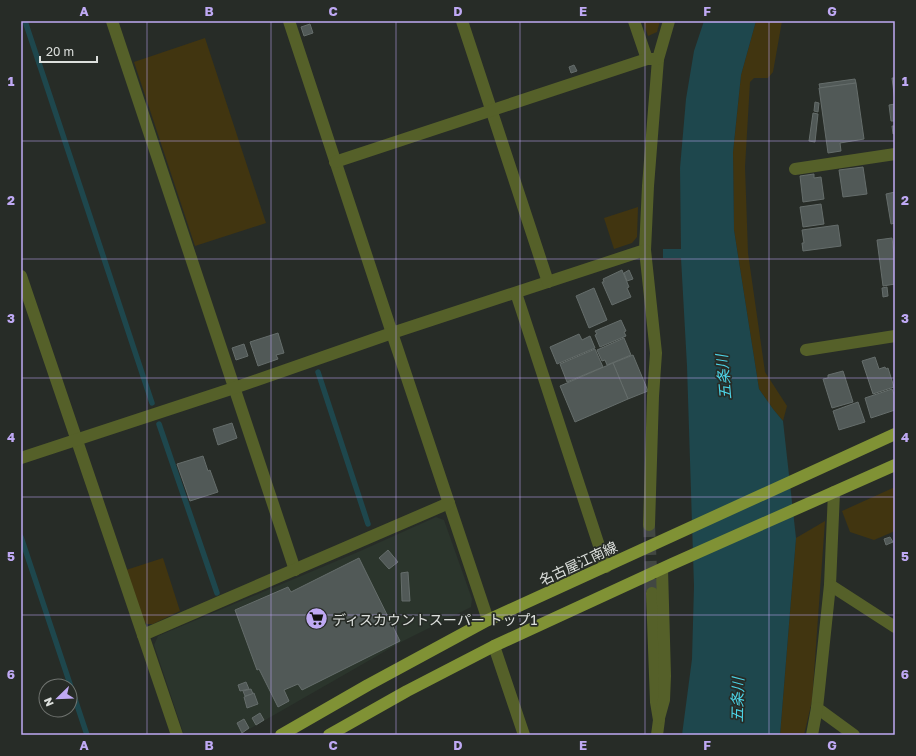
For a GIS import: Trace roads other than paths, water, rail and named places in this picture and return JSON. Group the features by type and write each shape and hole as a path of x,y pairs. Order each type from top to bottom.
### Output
{"main road":[{"name":"名古屋江南線","path":"281,735 368,685 488,620 895,434"},
{"path":"329,735 494,646 895,465"}],"street":[{"path":"112,21 295,570"},
{"path":"289,21 488,620"},
{"path":"462,21 548,282"},
{"path":"634,21 652,59"},
{"path":"649,525 656,353 645,250 652,59 669,21"},
{"path":"335,162 491,110 652,59"},
{"path":"795,169 895,154"},
{"path":"21,458 234,388 392,333 645,250"},
{"path":"21,276 177,735"},
{"path":"516,293 606,567"},
{"path":"806,350 895,336"},
{"path":"812,735 817,708 830,585 834,492"},
{"path":"143,635 448,503"},
{"path":"657,735 659,718 664,700 665,684 667,567"},
{"path":"830,585 895,627"},
{"path":"652,593 656,702 659,718"},
{"path":"494,646 524,735"},
{"path":"817,708 854,735"}],"water":[{"name":"五条川","path":"704,21 756,21 741,75 733,152 734,230 759,389 783,421 796,538 780,735 682,735 692,659 694,586 687,366 681,258 663,258 663,249 681,249 680,168 686,99 694,51"}],"waterway":[{"path":"25,21 152,403"},
{"path":"318,372 368,524"},
{"path":"159,424 217,593"},
{"path":"21,537 87,735"}],"tunnel":[{"path":"649,525 652,593"}],"place":[{"name":"ディスカウントスーパー トップ1","path":"317,619"}]}
